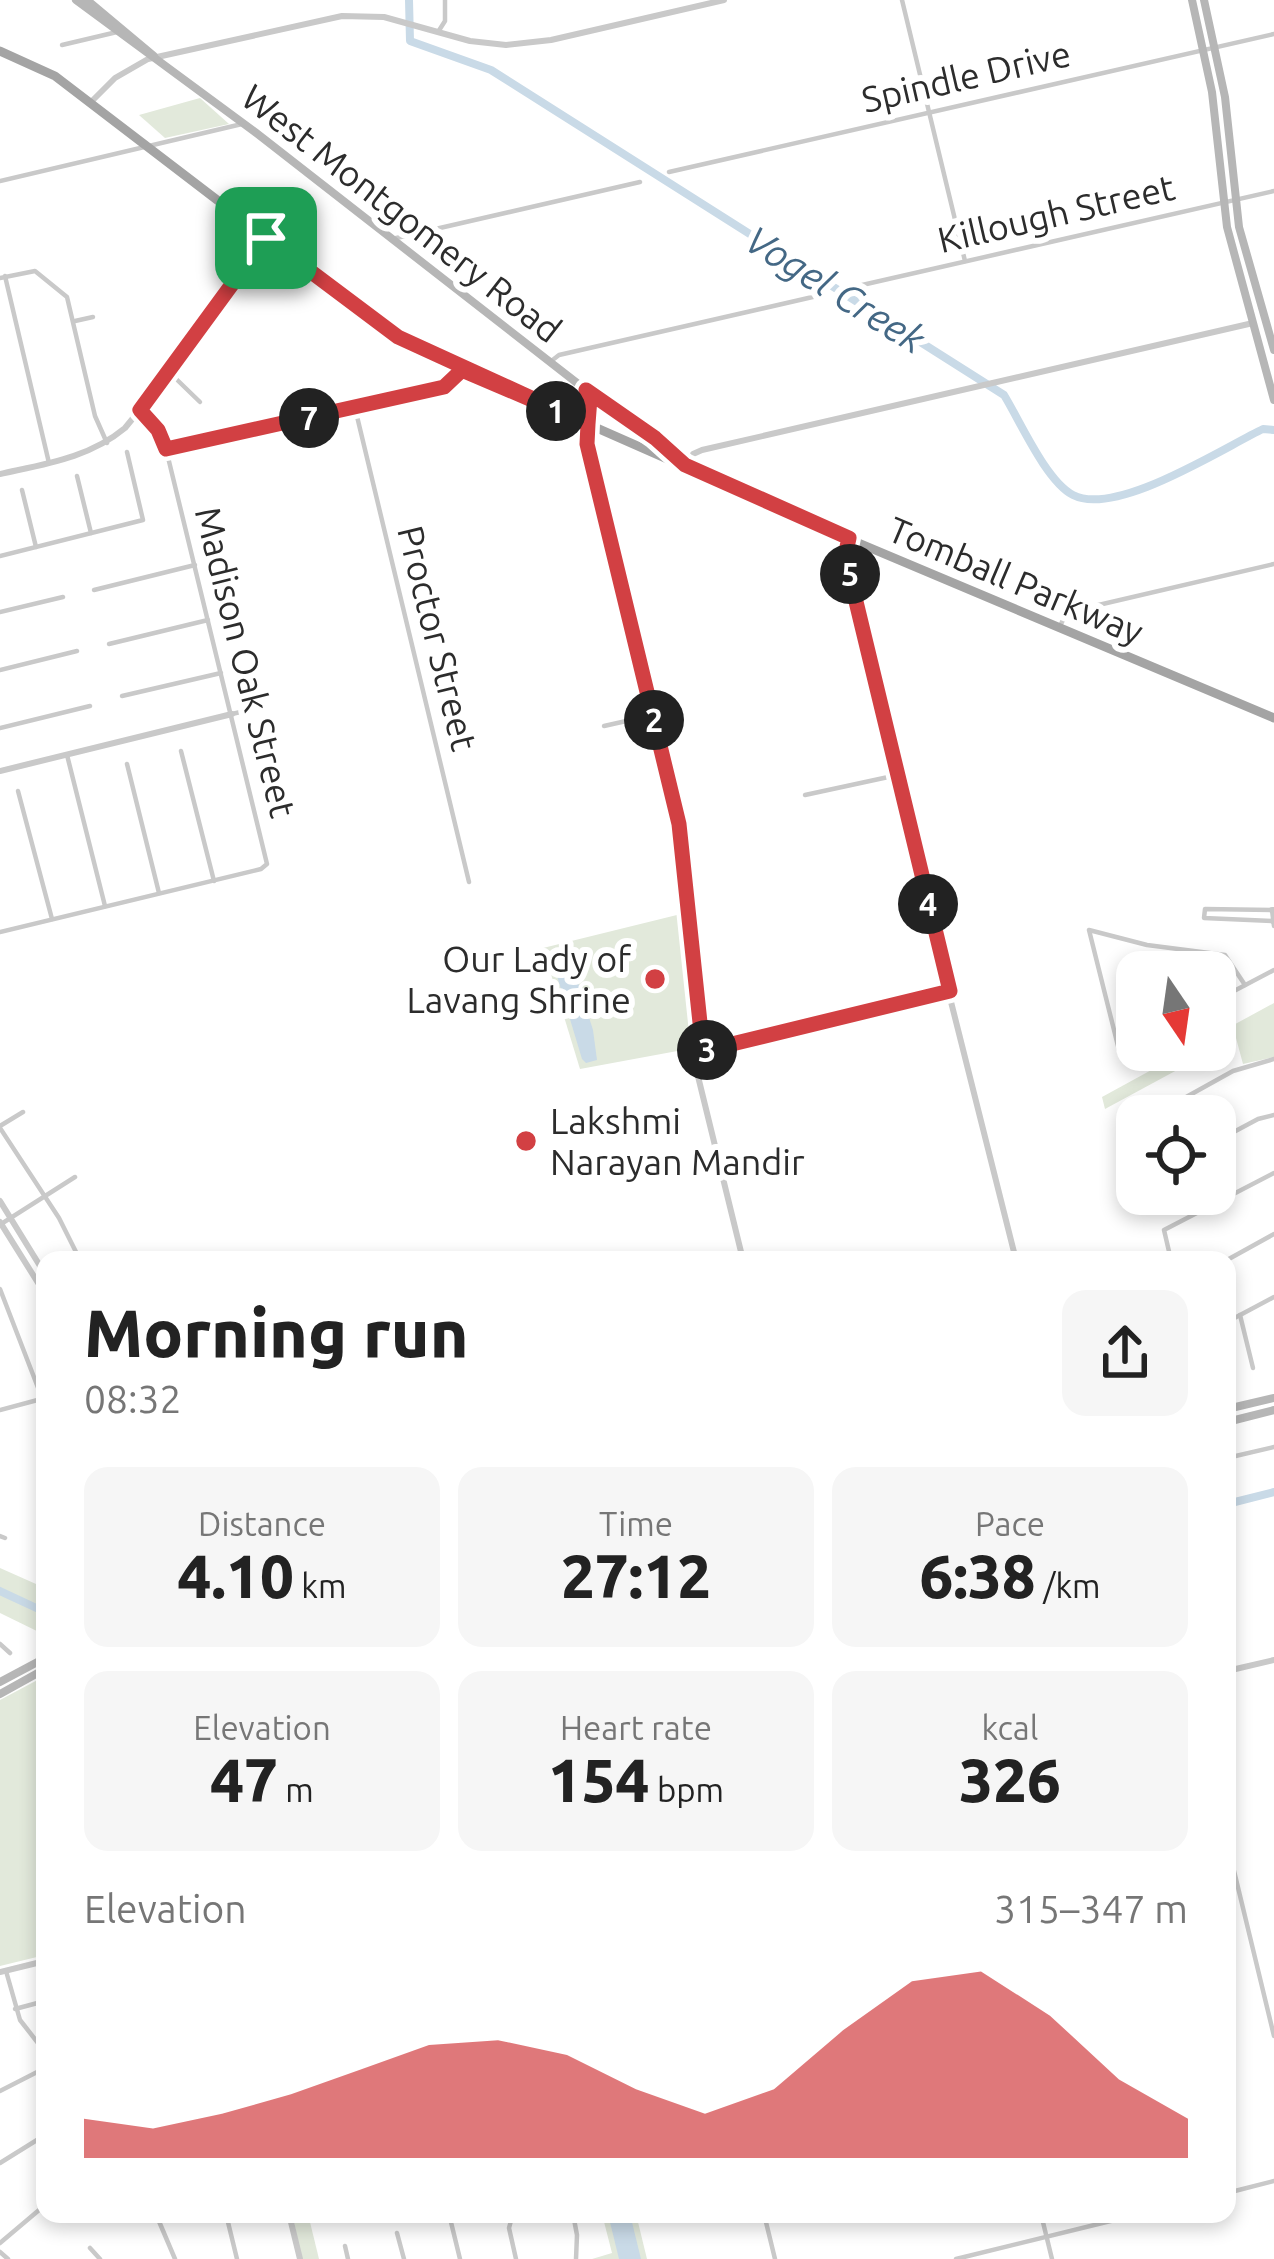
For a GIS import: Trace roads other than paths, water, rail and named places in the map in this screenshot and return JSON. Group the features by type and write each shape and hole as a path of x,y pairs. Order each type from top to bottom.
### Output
{"main road":[{"name":"West Montgomery Road","path":"76,0 155,57"},
{"name":"West Montgomery Road","path":"86,0 586,390"},
{"path":"1192,0 1222,124 1222,203 1274,350"},
{"path":"1204,0 1215,47 1234,200 1264,320 1274,400"},
{"name":"Tomball Parkway","path":"0,51 55,76 92,102 398,337 462,370 1274,718"},
{"path":"586,390 588,424"},
{"path":"586,390 687,466"},
{"path":"1236,1407 1274,1398"},
{"path":"1236,1420 1274,1411"},
{"path":"0,1694 36,1665"},
{"path":"0,1682 36,1672"}],"street":[{"path":"438,32 445,21 445,0"},
{"path":"92,102 118,76 155,57 342,16 372,16 478,43 520,45 724,0"},
{"path":"902,0 965,261"},
{"path":"62,45 117,32"},
{"name":"Spindle Drive","path":"669,172 1274,34"},
{"path":"0,181 242,124"},
{"path":"392,239 640,182"},
{"name":"Killough Street","path":"849,288 1274,191"},
{"path":"0,474 84,454 107,443 140,410 225,291 271,241"},
{"path":"193,341 233,298 271,241"},
{"path":"50,463 3,277 35,272 67,297 95,416 107,443"},
{"path":"225,291 233,298"},
{"path":"550,362 559,356 817,296"},
{"path":"74,321 93,317"},
{"path":"687,466 693,454 702,450 1264,320"},
{"path":"166,449 444,387 462,370"},
{"path":"169,373 200,402"},
{"name":"Proctor Street","path":"355,408 469,882"},
{"name":"Madison Oak Street","path":"140,410 158,430 166,449 267,864 214,880"},
{"path":"588,424 587,444 679,824 703,1051"},
{"path":"0,556 143,520 127,452"},
{"path":"76,476 91,533"},
{"path":"22,490 36,547"},
{"path":"849,538 845,556 1014,1251"},
{"path":"1059,628 1065,616 1077,610 1274,564"},
{"path":"94,590 195,566"},
{"path":"0,612 63,597"},
{"path":"109,644 208,620"},
{"path":"0,670 77,651"},
{"path":"122,696 221,673"},
{"path":"0,728 90,706"},
{"path":"0,771 261,707"},
{"path":"604,726 652,715"},
{"path":"0,932 214,880 181,751"},
{"path":"67,755 105,907"},
{"path":"127,764 159,894"},
{"path":"805,795 896,776"},
{"path":"18,790 52,919"},
{"path":"1204,909 1273,910 1274,922 1204,918 1204,909"},
{"path":"1116,1038 1089,930 1194,951"},
{"path":"1236,968 1245,985"},
{"path":"1236,990 1274,970"},
{"path":"741,1251 694,1060 703,1051 950,991"},
{"path":"1190,1095 1233,1071 1274,1059"},
{"path":"23,1112 0,1127 75,1251"},
{"path":"1236,1131 1274,1115"},
{"path":"1169,1251 1164,1230 1274,1173"},
{"path":"36,1279 1,1223 75,1178"},
{"path":"0,1202 36,1259"},
{"path":"1236,1255 1274,1234"},
{"path":"0,1289 36,1378"},
{"path":"1236,1317 1274,1297"},
{"path":"1240,1315 1253,1368"},
{"path":"0,1410 36,1400"},
{"path":"1236,1456 1274,1447"},
{"path":"0,1644 10,1653"},
{"path":"1236,1669 1274,1660"},
{"path":"1236,1879 1274,2036"},
{"path":"36,1963 3,1972 16,2009 36,2039"},
{"path":"16,2009 36,2003"},
{"path":"0,2091 36,2073"},
{"path":"0,2163 36,2141"},
{"path":"1236,2191 1274,2182"},
{"path":"0,2243 36,2213"},
{"path":"160,2223 175,2259"},
{"path":"228,2223 237,2259"},
{"path":"291,2223 300,2259"},
{"path":"451,2223 460,2259"},
{"path":"510,2223 516,2259"},
{"path":"575,2223 576,2259"},
{"path":"766,2223 776,2259"},
{"path":"1043,2223 1052,2259"},
{"path":"956,2259 1103,2223"},
{"path":"397,2233 404,2259"},
{"path":"345,2246 348,2259"},
{"path":"90,2248 100,2259"},
{"path":"0,2252 8,2259"}],"water":[{"path":"567,948 593,1030 597,1060 586,1063 551,956 554,949"},
{"path":"610,2223 632,2223 641,2259 619,2259"}],"waterway":[{"name":"Vogel Creek","path":"409,0 410,41 491,70 1004,395 1044,464 1073,495 1115,497 1141,489 1263,429 1274,430"},
{"path":"1236,1502 1274,1492"},
{"path":"0,1591 36,1608"}],"place":[{"name":"Our Lady of Lavang Shrine","path":"655,979"},
{"name":"Lakshmi Narayan Mandir","path":"526,1141"}]}
